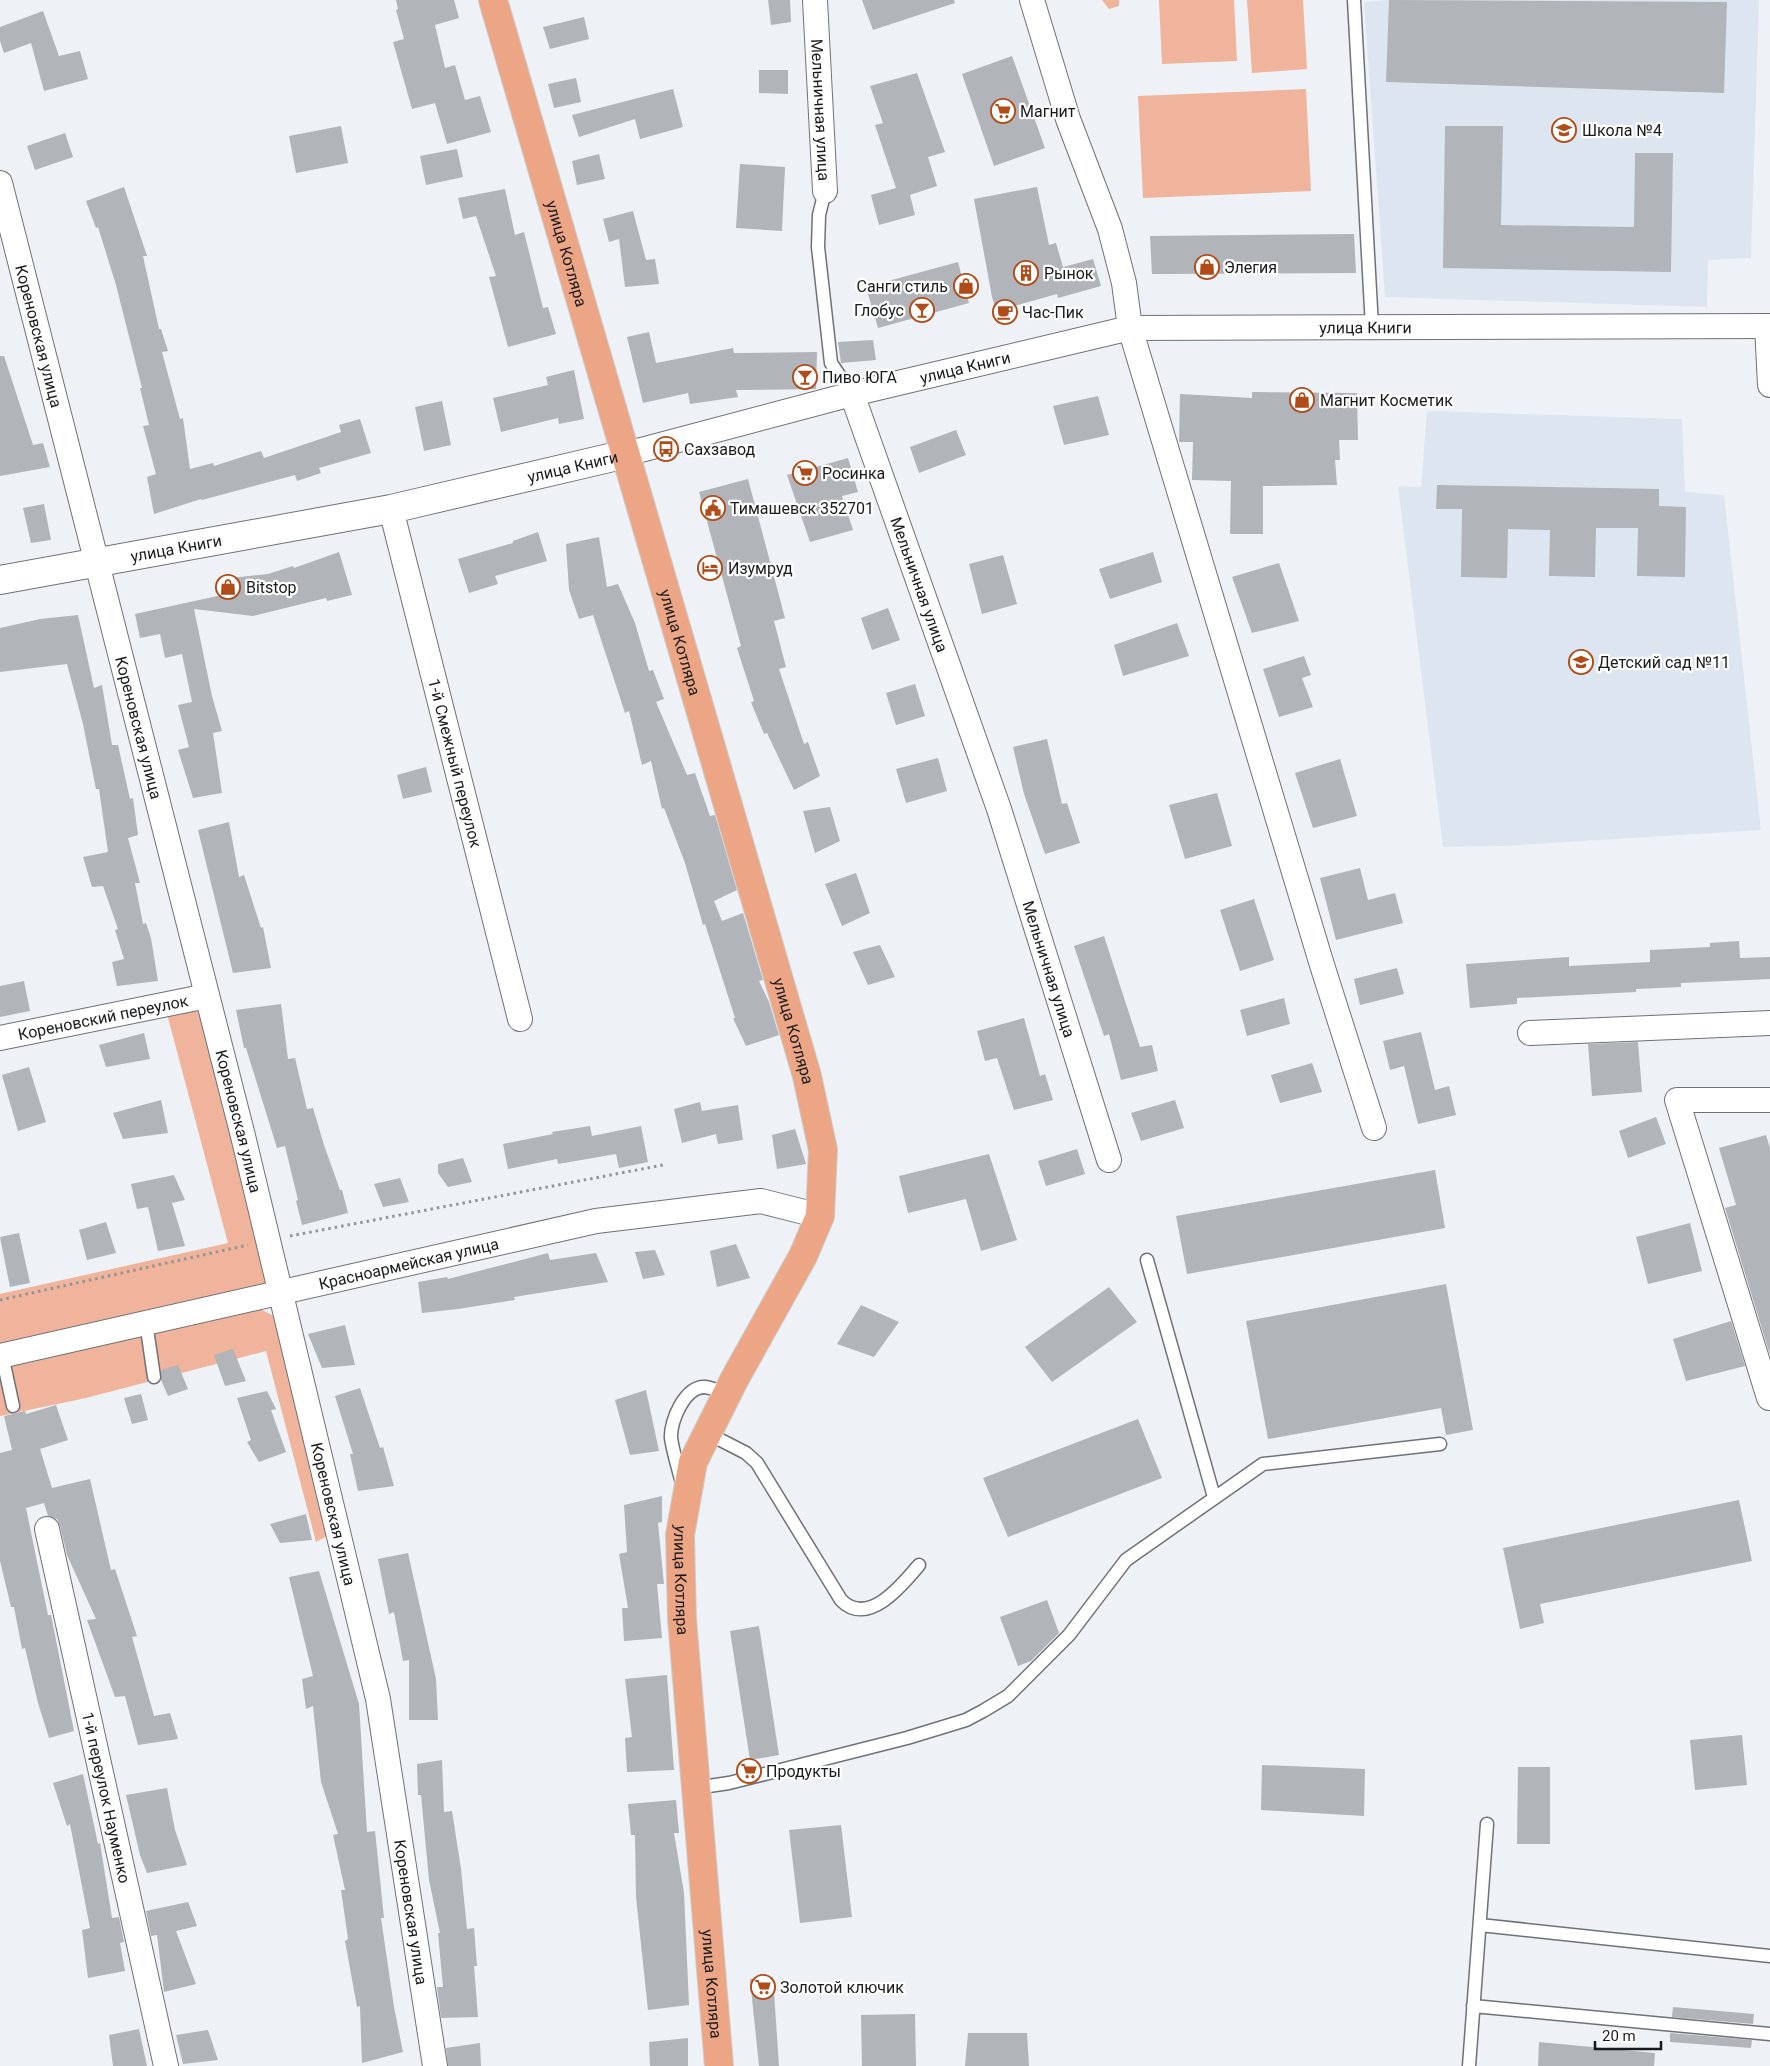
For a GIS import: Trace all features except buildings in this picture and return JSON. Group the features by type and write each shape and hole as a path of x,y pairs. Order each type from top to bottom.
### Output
{"main road":[{"name":"улица Котляра","path":"493,0 807,1076 823,1150 820,1216 803,1256 727,1393 693,1462 680,1536 682,1619 720,2066"}],"street":[{"name":"Мельничная улица","path":"815,0 826,190"},
{"path":"1032,0 1068,119 1110,229 1124,283 1130,328 1322,965 1374,1128"},
{"name":"Кореновская улица","path":"0,184 269,1240 378,1699 435,2066"},
{"name":"улица Книги","path":"0,580 391,509 626,454 852,394 1130,328 1768,326"},
{"path":"1768,326 1770,385"},
{"name":"Мельничная улица","path":"852,394 999,809 1109,1160"},
{"name":"1-й Смежный переулок","path":"391,509 520,1019"},
{"name":"Кореновский переулок","path":"0,1038 207,996"},
{"path":"1530,1033 1770,1023"},
{"path":"1769,1398 1677,1100 1770,1100"},
{"name":"Красноармейская улица","path":"1,1356 596,1221 761,1201 820,1216"},
{"name":"1-й переулок Науменко","path":"47,1528 166,2066"}],"lane":[{"path":"1354,0 1372,327"},
{"name":"Мельничная улица","path":"826,190 819,216 818,247 831,363 852,394"},
{"path":"1147,1260 1214,1497"},
{"path":"146,1322 154,1377"},
{"path":"1,1356 13,1406"},
{"path":"686,1501 671,1438 673,1424 682,1404 693,1390 705,1387 727,1393"},
{"path":"707,1433 746,1453 757,1463 842,1600 849,1607 860,1609 872,1607 894,1593 919,1565"},
{"path":"695,1788 729,1783 907,1738 966,1720 984,1712 1008,1696 1069,1635 1126,1560 1263,1464 1440,1444"},
{"path":"1469,2066 1487,1824"},
{"path":"1480,1925 1770,1956"},
{"path":"1473,2006 1770,2034"}],"path":[{"path":"0,1300 269,1240 663,1165"}],"shaded area":[{"path":"1102,0 1119,0 1119,6 1109,9"},
{"path":"1159,0 1234,0 1237,61 1162,64"},
{"path":"1247,0 1303,0 1307,69 1252,73"},
{"name":"Школа №4","path":"1390,0 1759,0 1751,258 1708,260 1707,307 1385,297 1364,2"},
{"path":"1306,89 1311,191 1143,198 1138,96"},
{"name":"Детский сад №11","path":"1427,411 1682,419 1685,492 1724,495 1761,830 1506,846 1443,847 1398,486 1421,487"},
{"path":"195,1009 201,1015 269,1275 264,1286 0,1349 0,1294 228,1243 167,1014"},
{"path":"260,1309 276,1317 329,1535 316,1542 266,1351 86,1398 0,1416 0,1367"}],"place":[{"name":"Магнит","path":"1003,111"},
{"name":"Школа №4","path":"1564,130"},
{"name":"Элегия","path":"1207,267"},
{"name":"Рынок","path":"1026,273"},
{"name":"Санги стиль","path":"966,286"},
{"name":"Глобус","path":"922,310"},
{"name":"Час-Пик","path":"1005,312"},
{"name":"Пиво ЮГА","path":"805,377"},
{"name":"Магнит Косметик","path":"1302,400"},
{"name":"Сахзавод","path":"666,449"},
{"name":"Росинка","path":"805,473"},
{"name":"Тимашевск 352701","path":"713,508"},
{"name":"Изумруд","path":"710,568"},
{"name":"Bitstop","path":"228,587"},
{"name":"Детский сад №11","path":"1581,662"},
{"name":"Продукты","path":"749,1771"},
{"name":"Золотой ключик","path":"763,1987"}]}
